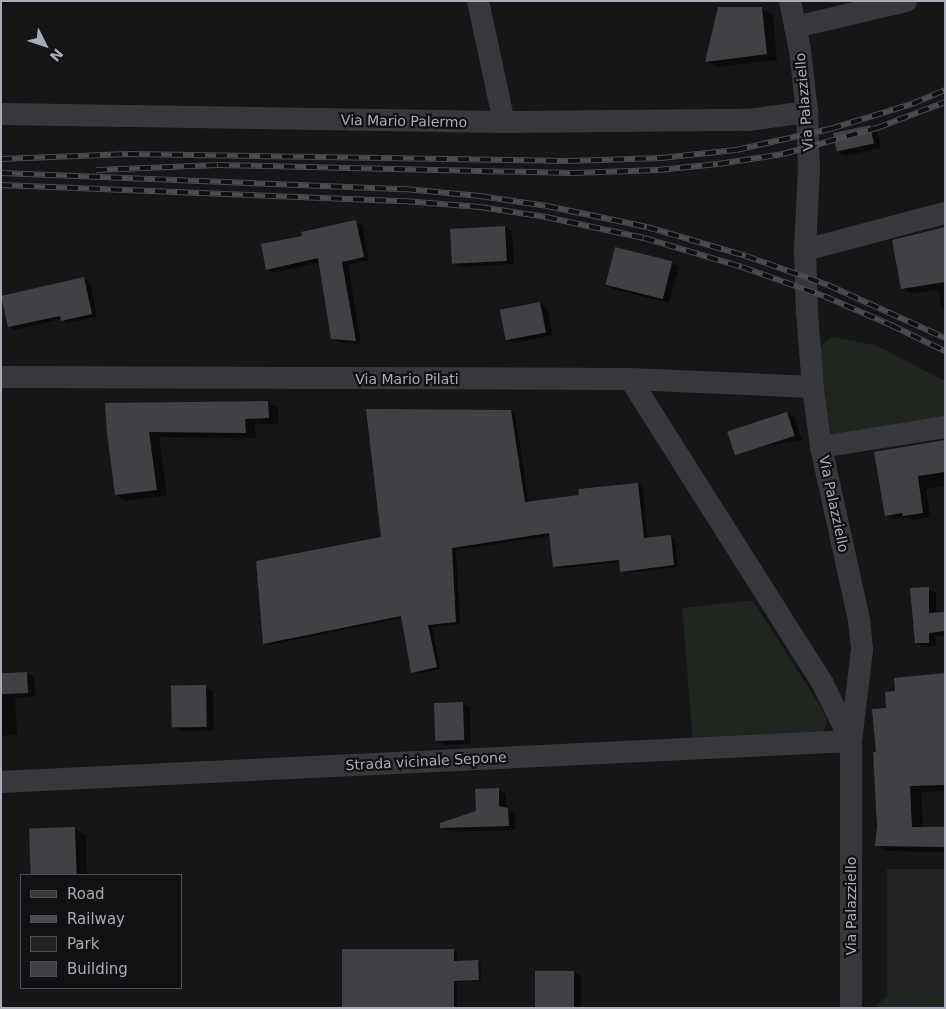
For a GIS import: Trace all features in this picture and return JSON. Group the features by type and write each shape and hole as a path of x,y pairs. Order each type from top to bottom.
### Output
{"street":[{"path":"478,1 504,122"},
{"name":"Via Palazziello","path":"790,1 796,28 807,112 809,168 805,250 807,312 813,387 821,447 859,620 862,650 851,741 851,1008"},
{"path":"796,28 906,1"},
{"name":"Via Mario Palermo","path":"1,114 504,122 748,120 807,112"},
{"path":"805,250 945,213"},
{"name":"Via Mario Pilati","path":"1,377 630,379 813,387"},
{"path":"630,379 823,684 851,741"},
{"path":"821,447 945,427"},
{"name":"Strada vicinale Sepone","path":"1,782 851,741"}],"shaded area":[{"path":"887,869 945,869 945,995 887,995"}],"green space":[{"path":"832,337 875,345 945,381 945,421 832,441 820,355 822,345"},
{"path":"753,601 822,709 827,721 825,729 818,738 693,742 682,608"},
{"path":"889,994 945,995 945,1008 878,1008 878,1004"}],"building":[{"path":"718,7 762,7 767,54 705,62"},
{"path":"870,125 874,144 837,151 833,133"},
{"path":"356,220 364,257 342,262 356,341 331,339 318,258 266,270 261,244 302,236 301,232"},
{"path":"505,226 507,261 452,264 450,229"},
{"path":"945,227 945,282 901,289 892,240"},
{"path":"615,247 672,261 663,299 606,285"},
{"path":"84,277 92,314 61,321 60,316 8,327 1,296"},
{"path":"540,302 546,332 506,340 500,310"},
{"path":"268,401 269,418 245,419 246,433 149,432 157,490 115,495 105,403"},
{"path":"366,409 511,410 525,502 579,495 578,489 638,483 644,538 671,535 674,565 620,572 619,560 553,567 549,533 452,548 456,622 428,625 437,667 411,673 401,616 263,644 256,561 381,537"},
{"path":"787,412 795,436 735,455 727,431"},
{"path":"945,440 945,472 918,476 923,513 903,516 902,513 885,516 874,452"},
{"path":"929,587 929,613 945,612 945,631 929,633 929,643 915,643 910,588"},
{"path":"27,672 28,693 2,694 1,673"},
{"path":"945,673 945,785 910,786 912,827 945,827 945,847 875,846 877,826 873,752 876,752 872,709 886,708 885,692 895,691 894,678"},
{"path":"206,685 207,727 172,728 171,686"},
{"path":"463,702 464,740 435,741 434,703"},
{"path":"499,788 499,806 508,808 509,826 440,828 440,823 476,811 475,789"},
{"path":"75,827 77,874 31,874 29,829"},
{"path":"342,949 454,949 454,961 478,960 479,980 454,981 454,1008 342,1008"},
{"path":"535,971 574,971 574,1008 535,1008"}],"railway":[{"path":"1,159 128,154 569,161 661,158 736,150 830,129 912,104 945,90"},
{"path":"96,170 218,165 573,173 658,170 718,164 783,154 877,128 945,102"},
{"path":"1,173 405,189 480,196 547,206 647,227 746,256 828,285 945,338"},
{"path":"1,185 404,201 480,207 546,217 644,238 742,267 824,296 945,351"}]}
